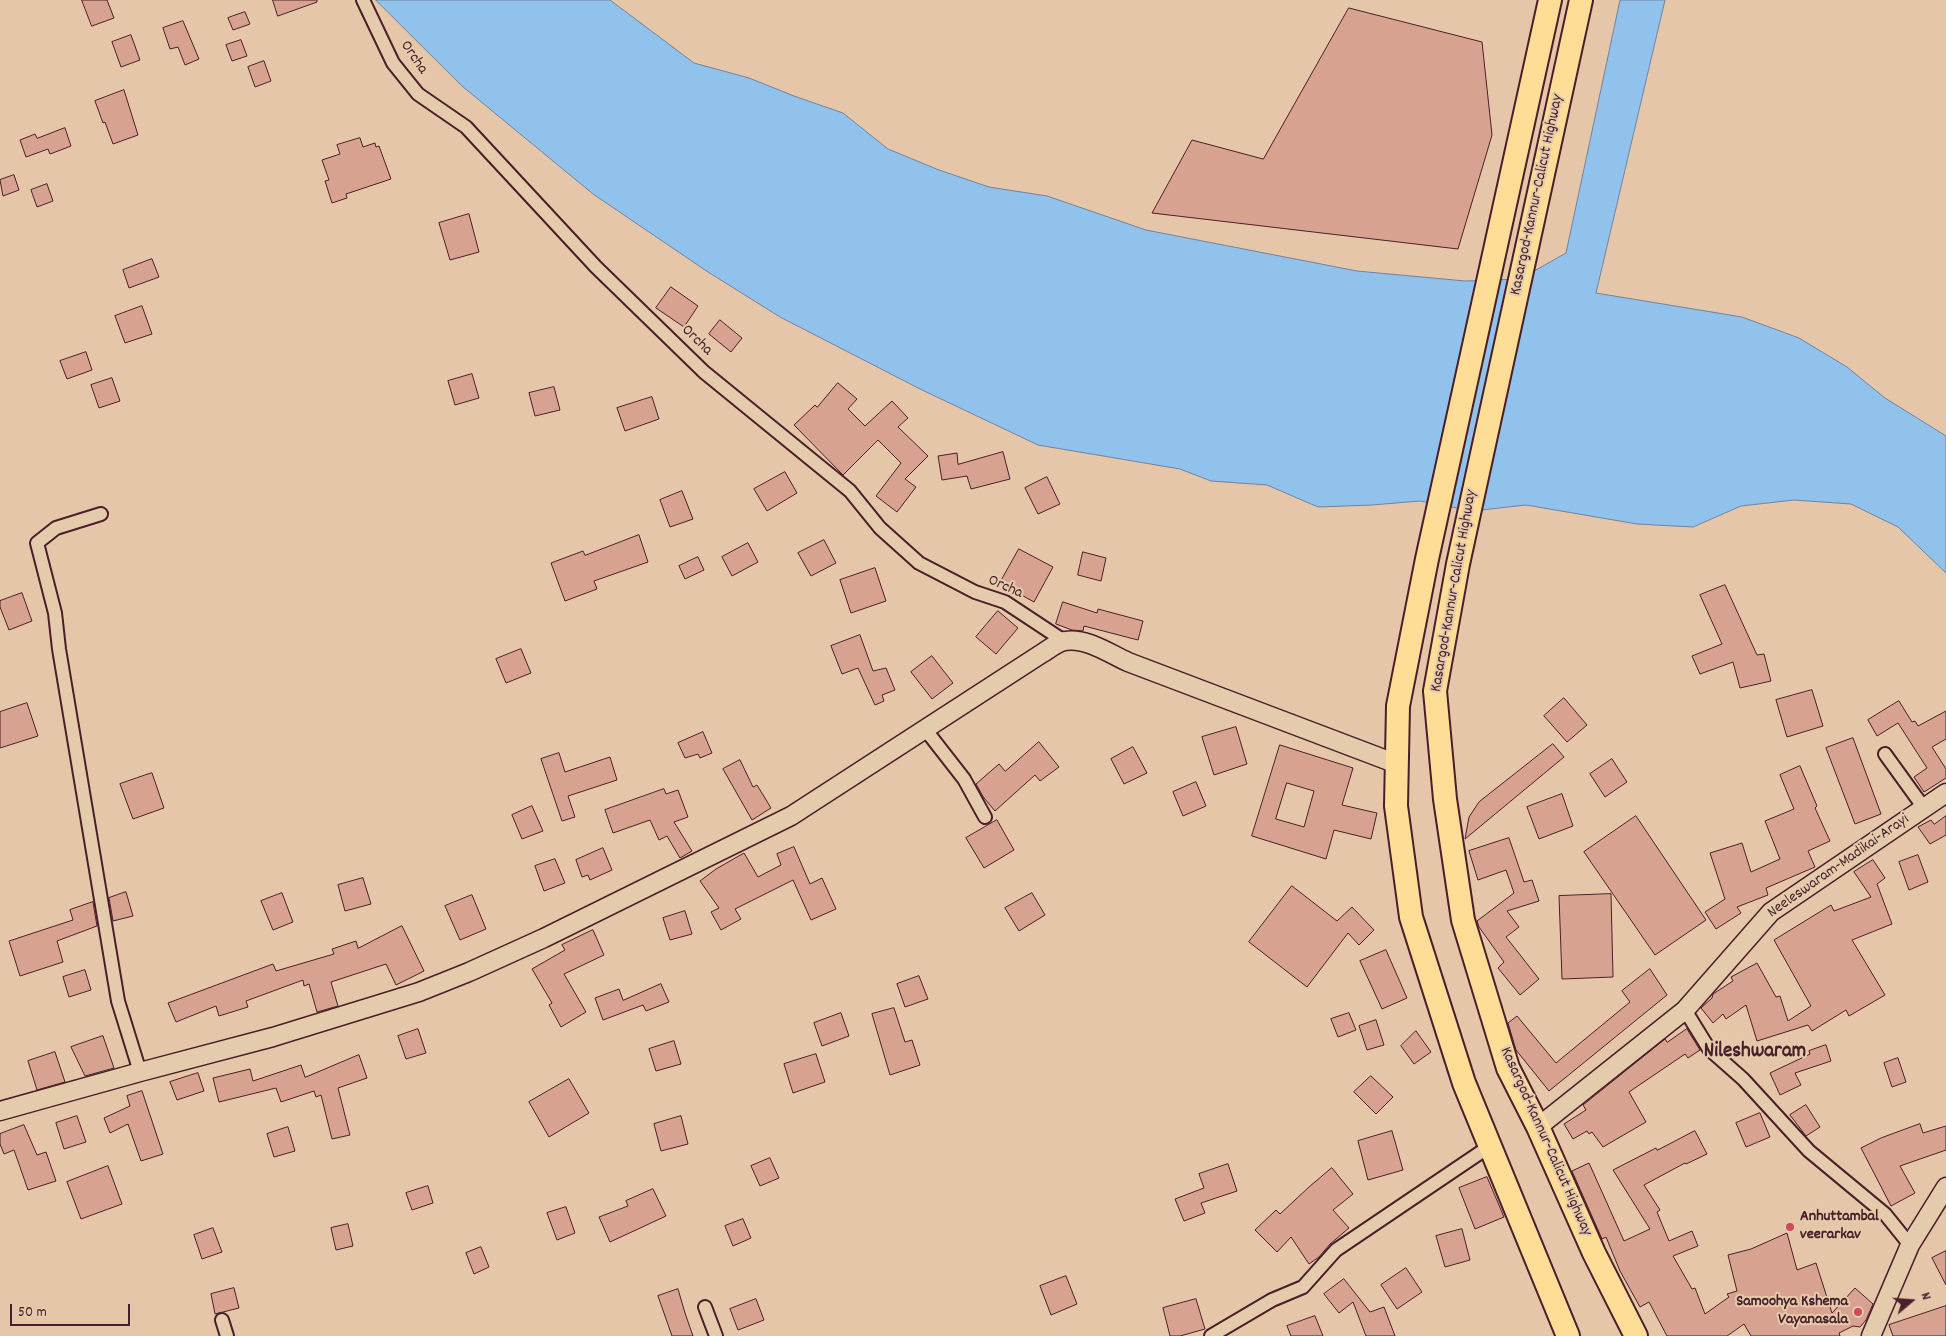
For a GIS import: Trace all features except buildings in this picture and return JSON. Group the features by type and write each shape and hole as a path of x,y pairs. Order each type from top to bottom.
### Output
{"highway":[{"name":"Kasargod-Kannur-Calicut Highway","path":"1550,0 1427,559 1398,706 1396,806 1411,917 1464,1083 1568,1336"},
{"name":"Kasargod-Kannur-Calicut Highway","path":"1581,0 1458,564 1435,691 1445,799 1463,920 1508,1068 1538,1127 1594,1253 1636,1336"}],"main road":[{"path":"0,1111 282,1035 419,992 469,972 553,934 791,816 1064,641 1081,642 1093,646 1128,662 1397,764"},
{"name":"Neeleswaram-Madikai-Arayi","path":"1538,1127 1685,1010 1771,912 1946,793"},
{"path":"1871,1336 1910,1245 1946,1187"}],"street":[{"name":"Orcha","path":"363,0 394,63 418,94 466,127 596,267 704,372 850,491 880,528 919,563 975,592 1005,602 1064,641"},
{"path":"101,514 56,528 37,543 55,613 59,649 118,1000 140,1072"},
{"path":"925,729 964,779 985,817"},
{"path":"1885,754 1924,808"},
{"path":"1685,1010 1710,1049 1743,1079 1808,1151 1885,1214 1910,1245"},
{"path":"1211,1336 1272,1300 1303,1287 1336,1250 1490,1146"},
{"path":"705,1307 716,1336"},
{"path":"222,1320 227,1336"}],"water":[{"path":"376,0 610,0 694,63 749,78 843,113 888,149 939,170 989,187 1047,196 1146,230 1357,271 1465,281 1520,279 1566,253 1620,0 1665,0 1596,293 1742,317 1799,338 1847,367 1885,398 1946,436 1946,573 1898,527 1851,504 1794,500 1741,506 1693,527 1637,524 1526,505 1473,511 1420,501 1318,507 1267,485 1211,481 1180,469 1038,445 920,389 780,317 708,272 593,194 462,86"}],"place":[{"name":"Anhuttambal veerarkav","path":"1790,1227"},
{"name":"Samoohya Kshema Vayanasala","path":"1858,1312"}],"district":[{"name":"Nileshwaram","path":"1755,1053"}]}
